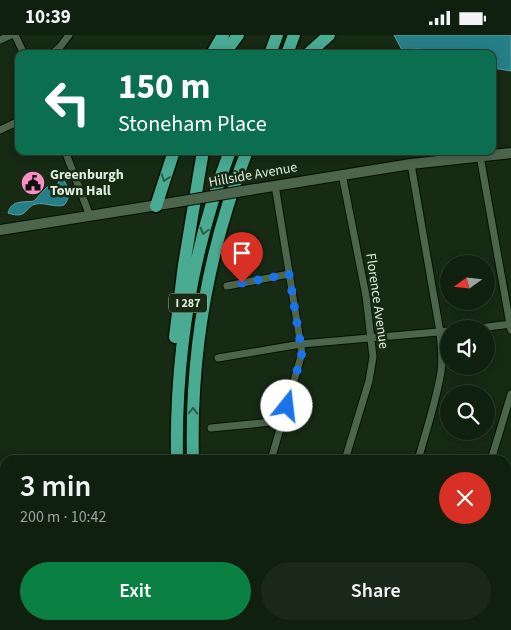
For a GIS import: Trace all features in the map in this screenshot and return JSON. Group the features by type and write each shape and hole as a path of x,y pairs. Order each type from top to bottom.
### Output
{"highway":[{"path":"214,50 223,35"},
{"path":"227,50 238,35"},
{"path":"271,50 277,35"},
{"path":"288,50 294,35"},
{"path":"312,50 329,35"},
{"path":"156,205 173,155"},
{"path":"173,455 170,414 174,347 184,265 201,155"},
{"name":"I 287","path":"177,455 178,399 187,311 195,267 206,225 229,155"},
{"name":"I 287","path":"193,455 194,385 202,313 217,243 246,155"}],"main road":[{"name":"Hillside Avenue","path":"496,154 511,153"},
{"name":"Hillside Avenue","path":"0,230 342,174 490,155"}],"street":[{"path":"0,40 11,35"},
{"path":"16,35 22,50"},
{"path":"57,50 69,35"},
{"path":"0,130 15,123"},
{"path":"67,155 90,216"},
{"path":"480,156 511,326 495,327"},
{"path":"218,358 301,344 440,332 411,164"},
{"name":"Florence Avenue","path":"342,174 366,296 373,357 369,381 347,455"},
{"path":"273,455 300,362 301,344 275,185"},
{"path":"226,286 289,274"},
{"path":"419,455 440,375"},
{"path":"492,455 511,394"},
{"path":"211,428 283,421"}],"water":[{"path":"394,35 511,35 511,71 496,68 496,50 402,50"},
{"path":"57,173 64,180 68,188 68,197 64,205 36,204 32,205 23,214 14,215 8,213 12,205 34,201 47,187 58,184 58,178 53,176"}],"place":[{"name":"Greenburgh Town Hall","path":"33,183"}],"route":[{"path":"242,283 289,274 302,353 287,406"}]}
